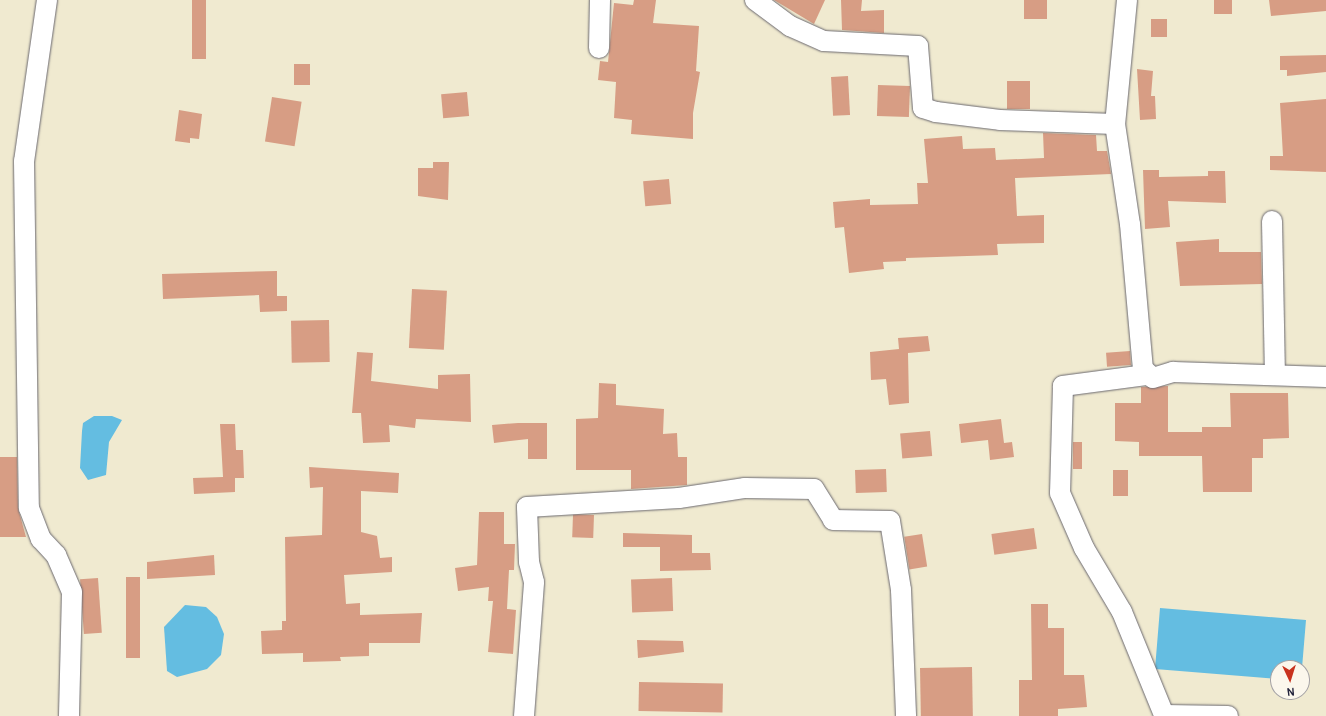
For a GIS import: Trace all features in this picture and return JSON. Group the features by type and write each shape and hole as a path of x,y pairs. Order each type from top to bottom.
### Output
{"street":[{"path":"47,0 24,161 29,508 41,539 56,555 72,592 69,716"},
{"path":"599,48 600,0"},
{"path":"755,0 790,26 824,41 918,46 923,108 936,112 1000,120 1115,124"},
{"path":"1127,0 1115,124 1130,224 1143,369 1146,374 1153,378 1173,372 1326,377"},
{"path":"1272,220 1275,376"},
{"path":"1146,374 1063,386 1060,493 1084,548 1122,612 1164,715 1228,716"},
{"path":"524,716 534,582 529,562 527,507 679,498 745,488 814,489 833,520 890,521 901,590 906,716"}],"water":[{"path":"94,416 112,416 122,420 109,442 106,475 88,480 80,468 82,431 83,423"},
{"path":"185,605 206,607 217,617 224,634 221,655 207,669 177,677 167,671 164,627"},
{"path":"1160,608 1306,620 1303,660 1270,660 1270,678 1155,669"}],"building":[{"path":"192,0 206,0 206,59 192,59"},
{"path":"634,0 656,0 653,23 699,26 696,71 700,72 693,113 693,139 631,134 632,120 614,118 616,82 598,80 600,61 608,62 614,3 633,5"},
{"path":"774,0 825,0 814,24"},
{"path":"841,0 862,0 861,11 884,10 884,33 842,30"},
{"path":"1024,0 1047,0 1047,19 1024,19"},
{"path":"1214,0 1232,0 1232,14 1214,14"},
{"path":"1269,0 1326,0 1326,11 1271,16"},
{"path":"1151,19 1167,19 1167,37 1151,37"},
{"path":"1326,55 1326,72 1287,76 1287,70 1280,70 1280,56"},
{"path":"294,64 310,64 310,85 294,85"},
{"path":"1137,69 1153,71 1151,96 1155,96 1156,119 1140,120"},
{"path":"848,76 850,115 833,116 831,77"},
{"path":"1007,81 1030,81 1030,109 1007,109"},
{"path":"878,85 910,86 909,117 877,116"},
{"path":"467,92 469,116 443,118 441,94"},
{"path":"272,97 302,102 295,146 265,141"},
{"path":"1326,99 1326,172 1270,170 1270,156 1283,156 1280,103"},
{"path":"179,110 202,114 199,139 190,138 190,143 175,141"},
{"path":"1043,133 1096,135 1097,151 1107,151 1111,174 1015,178 1017,216 1044,215 1044,243 997,244 998,255 906,258 906,261 883,262 884,269 849,273 844,227 835,228 833,202 870,199 870,205 918,204 917,183 928,183 924,139 962,136 963,149 995,148 996,160 1044,158"},
{"path":"433,162 449,162 448,200 418,196 418,168 433,168"},
{"path":"1143,170 1159,170 1159,177 1208,176 1208,171 1225,171 1226,203 1168,201 1170,227 1145,229"},
{"path":"669,179 671,204 645,206 643,181"},
{"path":"1219,239 1219,252 1261,252 1262,284 1180,286 1176,242"},
{"path":"277,271 277,296 287,296 287,311 260,312 259,295 163,299 162,274"},
{"path":"412,289 447,291 444,350 409,348"},
{"path":"329,320 330,362 292,363 291,321"},
{"path":"928,336 930,351 908,353 909,403 889,405 886,379 871,380 870,352 899,349 898,338"},
{"path":"1130,351 1131,365 1107,367 1106,353"},
{"path":"357,352 373,353 371,381 438,389 438,375 470,374 471,422 416,419 415,428 389,425 390,442 363,443 361,413 352,413"},
{"path":"599,383 616,384 616,405 664,409 663,434 677,433 678,457 687,457 687,485 631,489 631,470 576,470 576,419 598,418"},
{"path":"1168,386 1168,432 1202,432 1202,427 1231,427 1230,393 1288,393 1289,438 1263,439 1263,458 1252,458 1252,492 1203,492 1202,456 1139,456 1139,442 1115,441 1115,403 1141,403 1141,387"},
{"path":"1001,419 1004,443 1012,442 1014,457 990,460 988,440 961,443 959,424"},
{"path":"547,423 547,459 528,459 528,439 494,443 492,425"},
{"path":"220,424 235,424 236,450 243,450 244,478 235,478 235,492 194,494 193,478 223,477"},
{"path":"930,431 932,456 902,459 900,434"},
{"path":"1073,442 1082,442 1082,469 1073,469"},
{"path":"0,457 17,457 18,508 26,537 0,537"},
{"path":"309,467 399,473 398,493 361,491 361,532 377,536 380,558 392,557 392,572 344,575 346,604 360,603 360,615 422,613 420,643 369,643 369,656 340,657 341,661 303,662 303,653 262,654 261,631 282,630 282,621 286,621 285,537 322,535 323,487 310,488"},
{"path":"886,469 887,492 856,493 855,470"},
{"path":"1113,470 1128,470 1128,496 1113,496"},
{"path":"479,512 504,512 504,544 515,544 514,570 509,570 507,609 516,610 513,654 488,652 493,601 488,601 489,587 458,591 455,568 477,565"},
{"path":"573,514 594,515 593,538 572,537"},
{"path":"1034,528 1037,549 994,555 991,534"},
{"path":"623,533 692,535 692,553 710,553 711,570 660,571 660,547 623,547"},
{"path":"922,534 927,567 909,569 904,537"},
{"path":"214,555 215,575 147,579 147,562"},
{"path":"126,577 140,577 140,658 126,658"},
{"path":"98,578 102,633 84,634 80,579"},
{"path":"672,578 673,611 632,612 631,579"},
{"path":"1031,604 1048,604 1048,628 1064,628 1064,675 1084,675 1087,707 1058,709 1058,716 1019,716 1019,680 1032,680"},
{"path":"637,640 683,641 684,652 638,658"},
{"path":"972,667 973,716 921,716 920,668"},
{"path":"639,682 723,683 722,712 638,711"}]}
